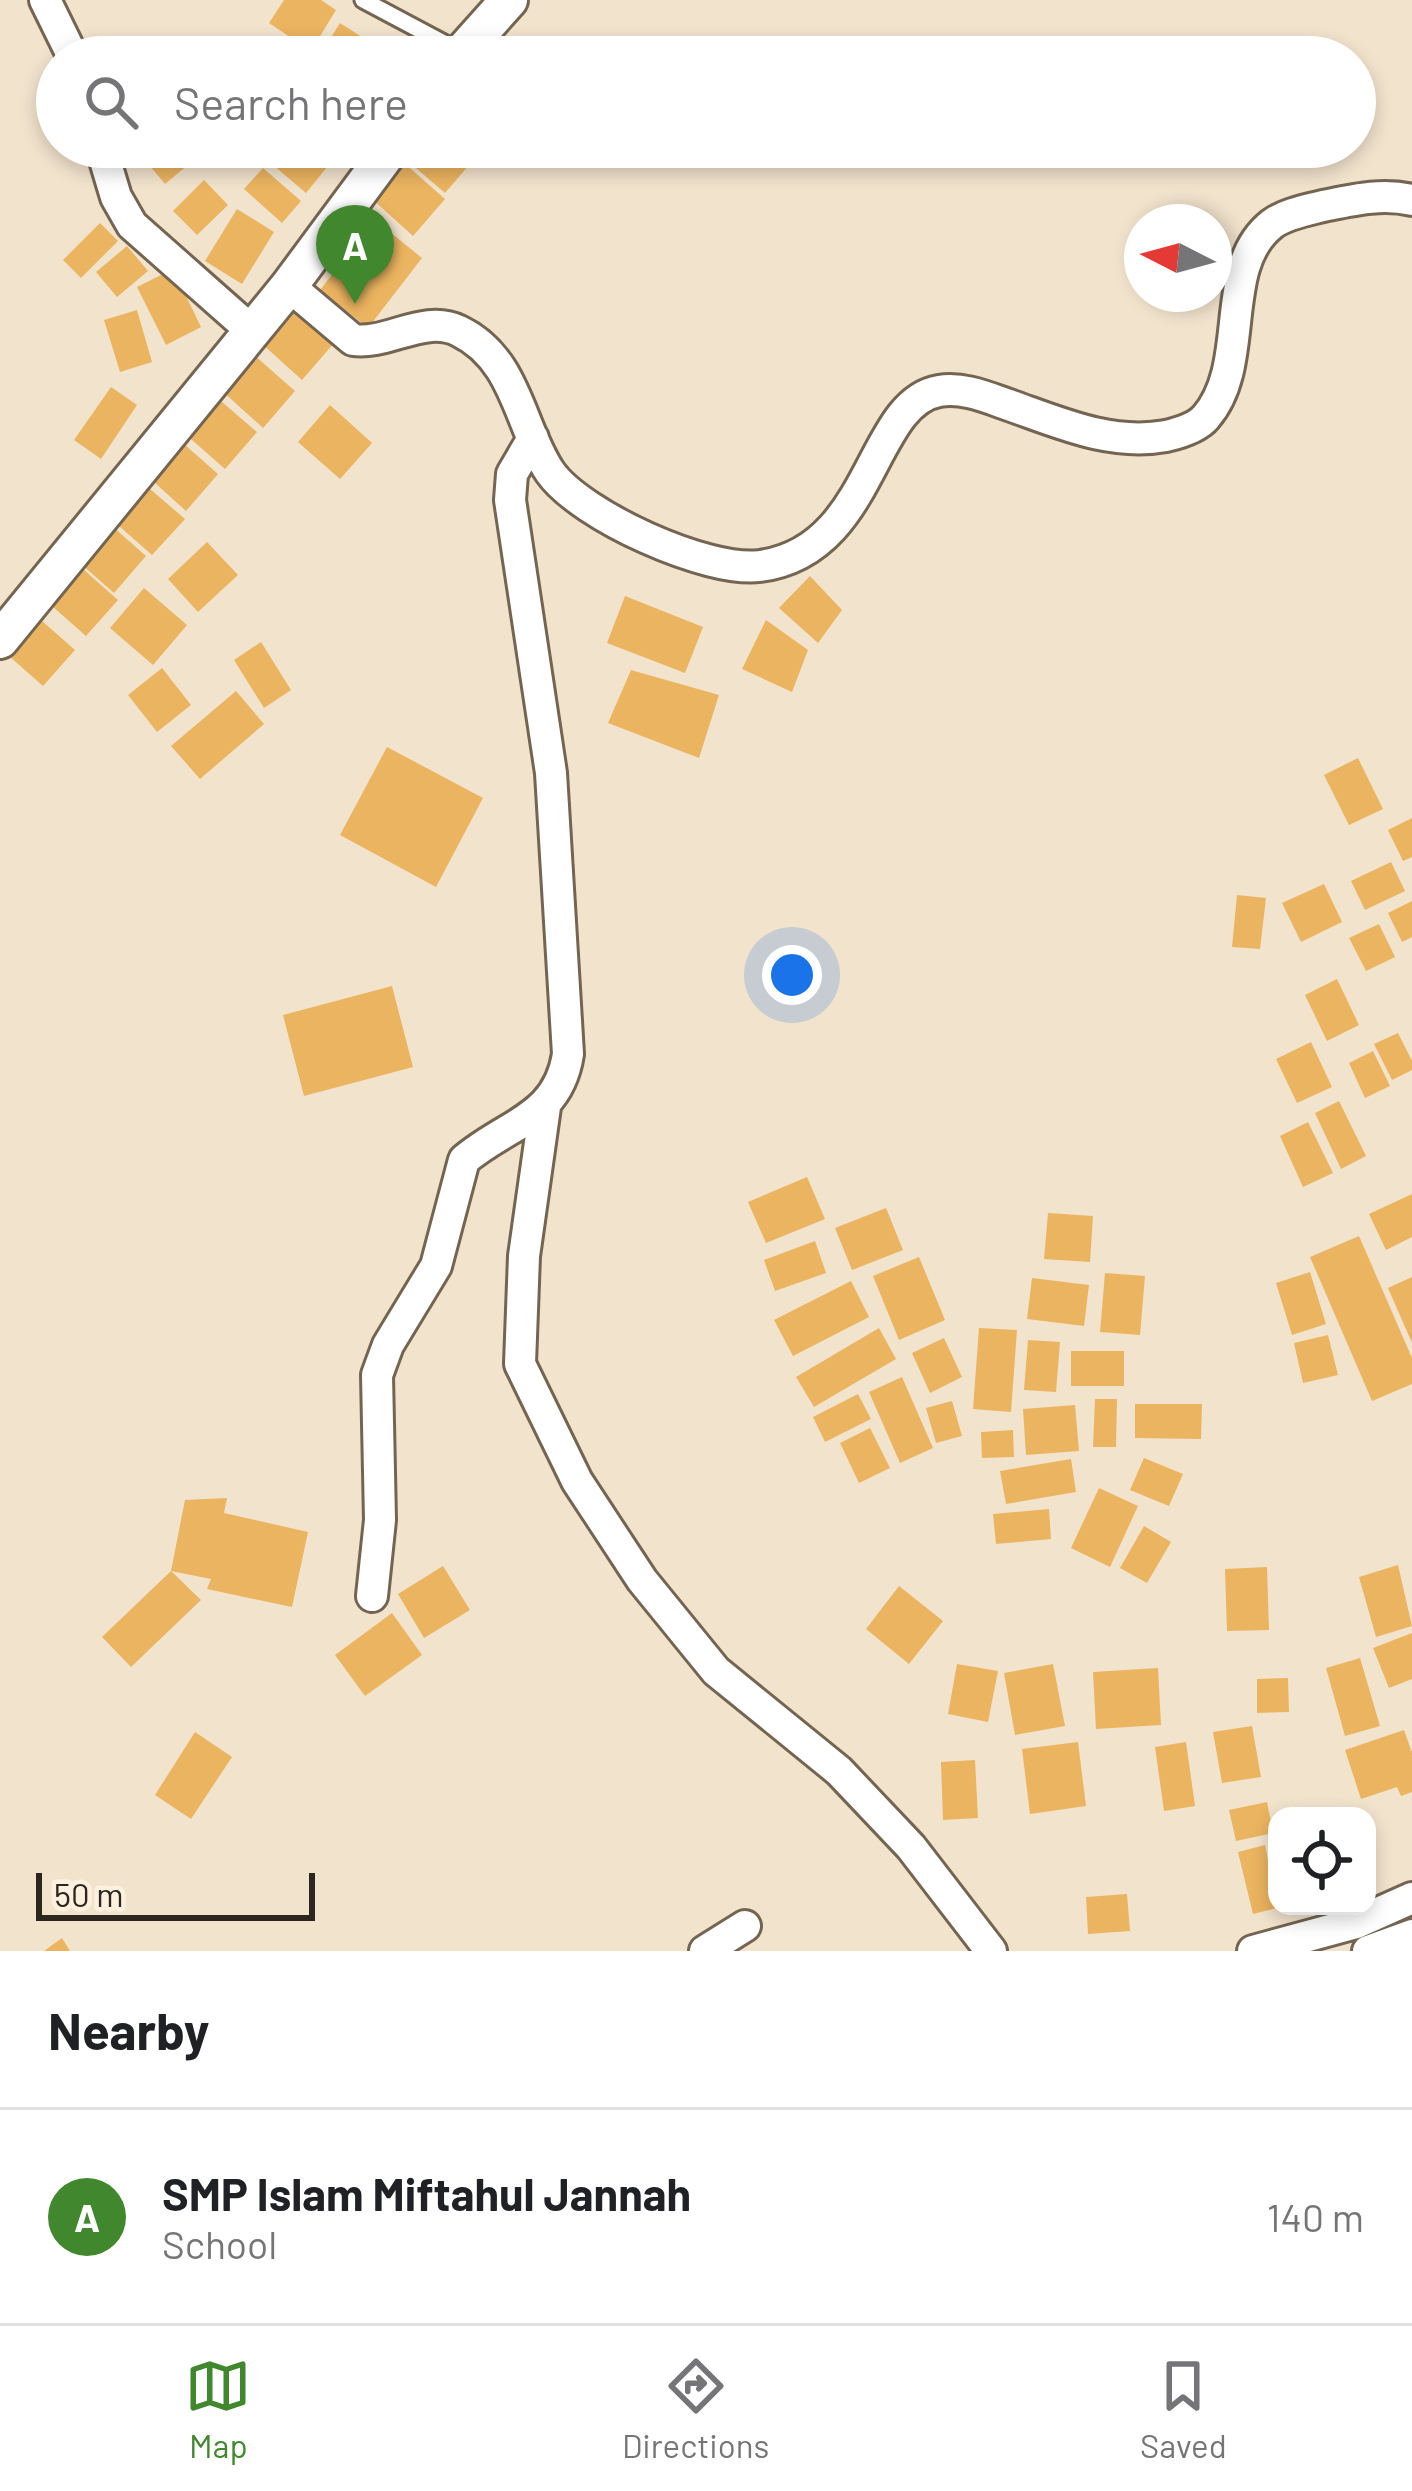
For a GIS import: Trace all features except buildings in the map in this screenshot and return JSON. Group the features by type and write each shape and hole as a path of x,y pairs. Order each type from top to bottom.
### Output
{"street":[{"path":"45,0 63,36"},
{"path":"477,36 509,0"},
{"path":"107,168 116,197 133,225 253,332"},
{"path":"0,640 253,332 376,168"},
{"path":"289,286 353,340 428,326 459,331 512,386 533,439 562,487 629,527 738,567 783,562 844,518 905,408 929,393 945,389 972,392 1090,433 1134,441 1174,435 1202,423 1229,375 1243,274 1254,247 1272,224 1358,199 1412,200"},
{"path":"533,439 512,474 511,515 551,773 569,1036 566,1067 545,1107 524,1256 520,1364 577,1481 642,1580 716,1671 839,1771 910,1847 991,1951"},
{"path":"371,1596 380,1520 375,1394 388,1345 436,1266 464,1160 545,1107"},
{"path":"1253,1951 1356,1923 1412,1898"},
{"path":"705,1951 745,1926"},
{"path":"1368,1951 1412,1935"}],"lane":[{"path":"363,0 426,36"}],"place":[{"name":"SMP Islam Miftahul Jannah","path":"355,304"}]}
